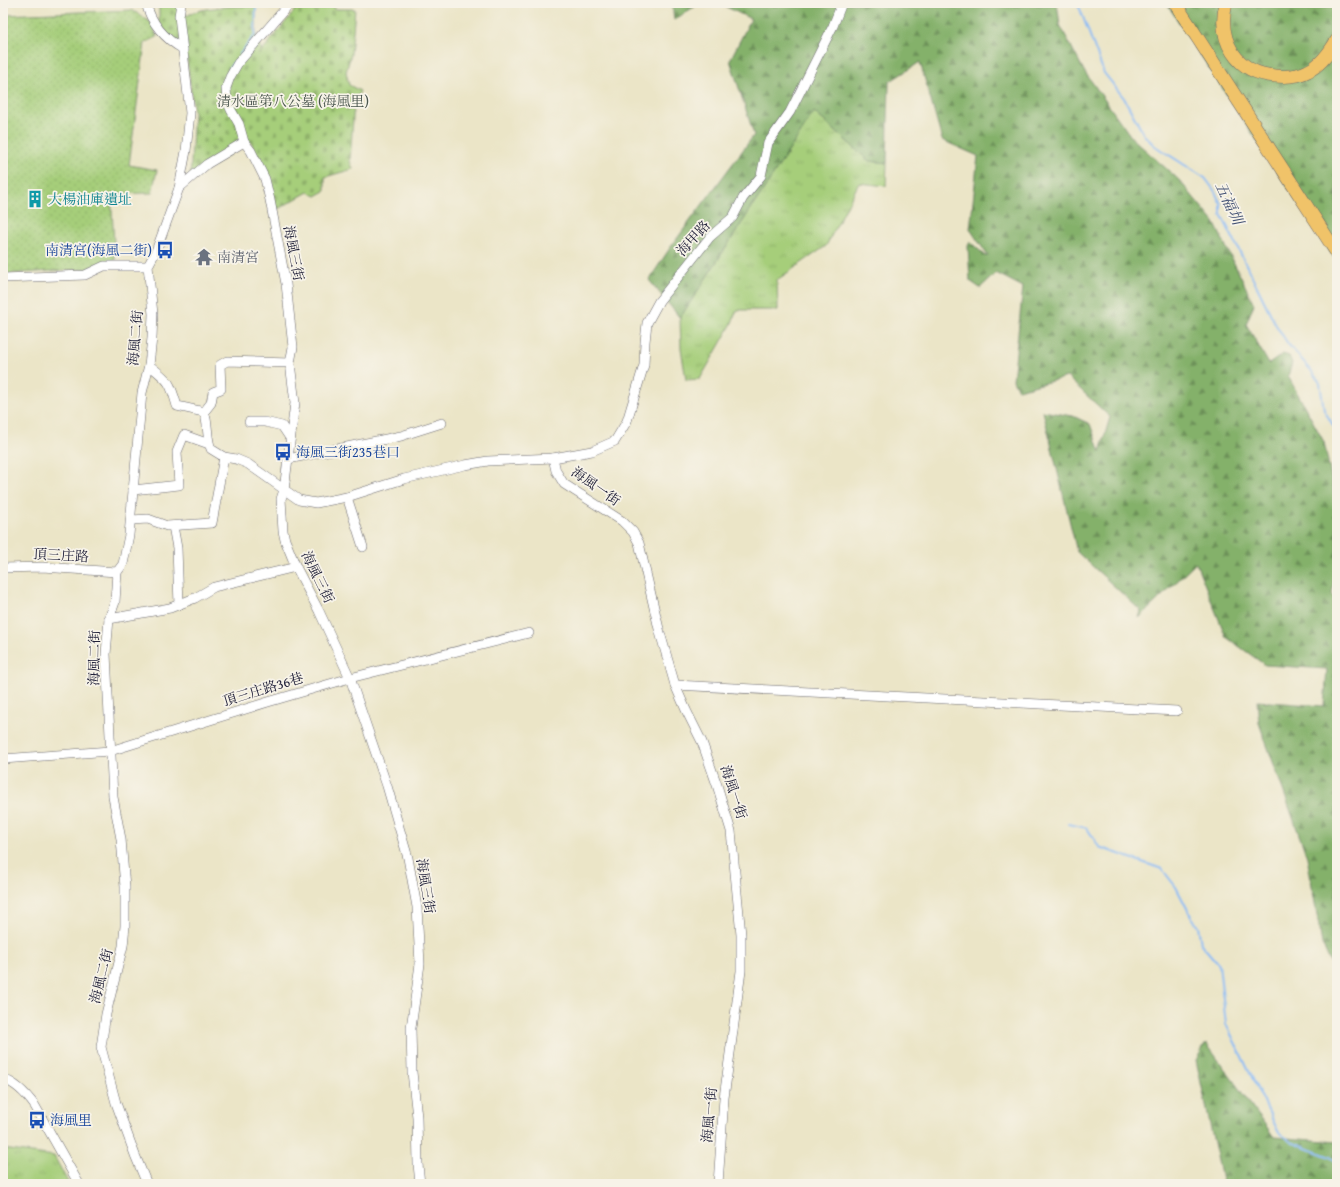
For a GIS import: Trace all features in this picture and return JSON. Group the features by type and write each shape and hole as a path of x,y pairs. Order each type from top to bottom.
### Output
{"highway":[{"path":"1175,3 1337,253"},
{"path":"1226,3 1222,19 1228,44 1243,65 1248,69 1262,74 1285,77 1308,71 1322,61 1337,40"}],"street":[{"path":"146,3 147,8 161,32 171,42 183,49"},
{"path":"3,278 85,275 104,266 148,266 156,251 179,188 186,151 190,113 179,16 181,3"},
{"name":"海風三街","path":"290,3 238,63 226,88 227,101 239,124 244,142 251,151 264,179 270,200 286,284 293,347 290,363 295,403 284,490 281,499 285,540 296,567 319,611 350,678 398,820 408,858 417,907 420,964 411,1028 412,1072 417,1117 420,1184"},
{"name":"海甲路","path":"224,457 236,459 248,464 299,500 316,502 347,497 404,479 488,461 553,458 592,451 616,441 627,421 644,365 644,342 647,323 659,301 710,237 733,217 743,198 761,176 768,143 790,112 833,26 842,3"},
{"path":"179,188 207,164 244,142"},
{"name":"海風二街","path":"147,1184 116,1103 101,1047 106,1014 123,946 125,926 125,887 121,839 113,797 106,654 109,619 115,602 117,572 123,564 131,520 132,490 142,393 149,365 152,338 153,314 148,266"},
{"path":"204,412 211,403 213,392 221,389 220,365 227,361 290,363"},
{"path":"149,365 166,378 172,386 177,406 204,412"},
{"path":"131,520 148,519 167,526 212,523 224,457 211,449 209,444 207,420 204,412"},
{"path":"249,422 265,422 282,426 290,438"},
{"path":"288,459 401,436 442,423"},
{"path":"132,490 179,485 177,452 184,434 209,444"},
{"name":"海風一街","path":"553,458 556,471 564,484 622,521 639,543 659,629 675,685 702,742 732,831 741,935 741,970 724,1098 718,1184"},
{"path":"347,497 363,547"},
{"path":"173,526 177,548 179,605"},
{"name":"頂三庄路","path":"3,568 42,567 117,572"},
{"path":"109,619 170,608 195,598 214,587 296,567"},
{"name":"頂三庄路36巷","path":"3,759 110,751 350,678 529,633"},
{"path":"675,685 1177,711"},
{"path":"3,1079 10,1081 29,1097 79,1184"}],"green space":[{"name":"清水區第八公墓 (海風里)","path":"159,3 179,3 186,16 194,12 211,8 256,6 256,38 262,51 301,3 333,3 335,9 355,9 351,54 346,72 349,85 360,91 354,103 350,161 353,169 325,177 325,191 316,196 308,192 276,210 269,184 251,142 241,146 190,182 194,113 187,60 159,23"},
{"path":"672,3 700,3 674,20"},
{"path":"718,3 1057,3 1060,25 1084,71 1132,138 1179,180 1214,222 1254,304 1246,324 1269,364 1283,354 1289,356 1292,363 1288,376 1324,442 1337,506 1337,563 1332,594 1337,603 1337,977 1322,944 1307,857 1259,723 1257,701 1324,706 1327,669 1265,665 1226,637 1196,563 1139,618 1141,611 1077,552 1043,411 1073,416 1090,424 1100,452 1110,417 1067,377 1018,390 1013,380 1023,287 996,273 980,288 970,281 968,246 970,242 986,256 988,256 970,229 978,156 942,140 920,62 889,82 887,163 869,161 814,112 680,318 649,280 670,248 754,135 730,60 751,19"},
{"path":"1166,3 1337,3 1337,262"},
{"path":"132,10 152,23 157,37 145,43 129,165 157,170 152,193 111,194 115,260 87,269 3,274 3,15"},
{"path":"814,112 869,161 887,163 886,186 859,183 826,246 777,280 778,310 737,310 731,325 700,379 686,380 681,348 680,318"},
{"path":"1206,1043 1274,1137 1337,1142 1337,1184 1223,1184 1196,1060"},
{"path":"3,1149 54,1156 69,1184 3,1184"}],"waterway":[{"path":"240,54 255,35 256,3"},
{"name":"五福圳","path":"1076,3 1080,9 1104,73 1124,98 1144,135 1155,146 1205,178 1214,190 1221,204 1221,214 1276,325 1288,344 1320,383 1324,410 1337,432"},
{"path":"230,67 234,62"},
{"path":"1068,824 1087,828 1099,847 1162,869 1176,887 1198,926 1201,944 1219,965 1226,1024 1279,1133 1296,1144 1330,1157 1337,1162"}],"place":[{"name":"大楊油庫遺址","path":"35,199"},
{"name":"南清宮(海風二街)","path":"165,250"},
{"name":"南清宮","path":"204,257"},
{"name":"海風三街235巷口","path":"283,452"},
{"name":"海風里","path":"37,1120"}]}
